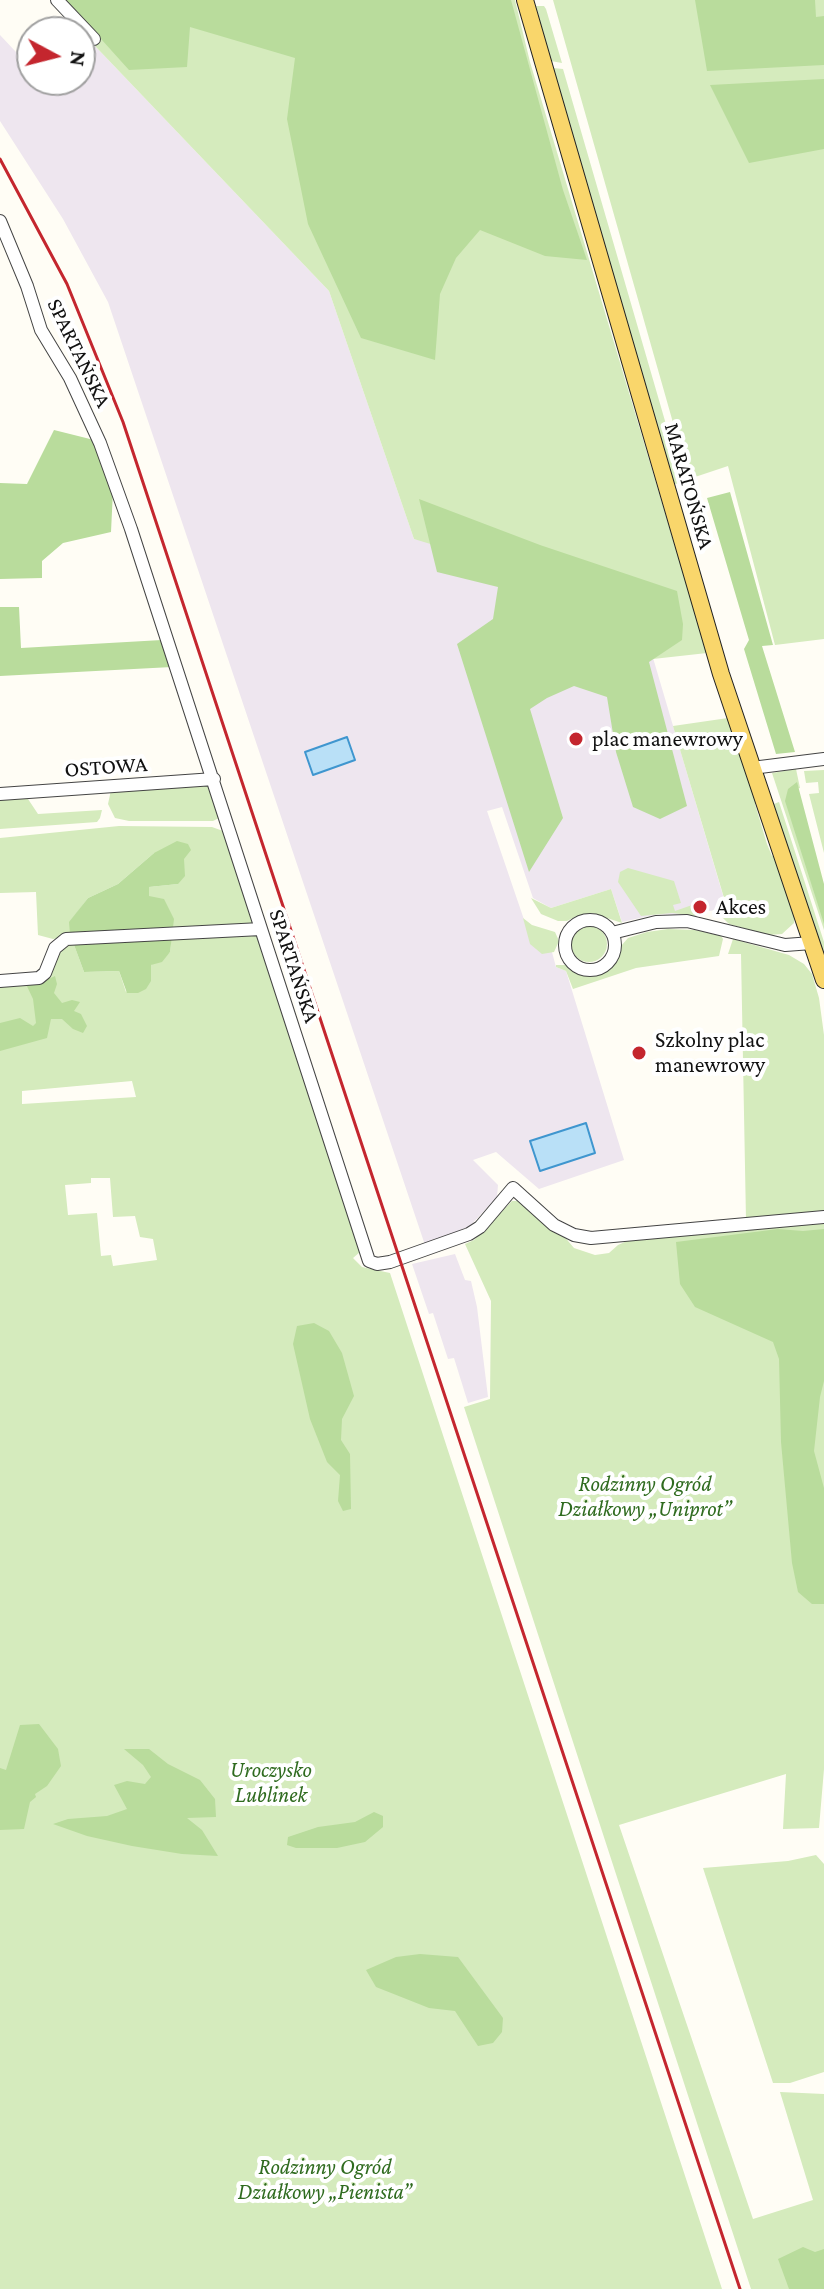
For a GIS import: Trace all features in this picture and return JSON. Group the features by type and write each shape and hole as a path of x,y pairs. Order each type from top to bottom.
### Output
{"main road":[{"name":"MARATOŃSKA","path":"525,0 721,674 824,980"}],"street":[{"path":"57,0 72,16"},
{"name":"SPARTAŃSKA","path":"0,221 22,271 41,330 70,378 100,443 214,779 363,1249 371,1263 382,1264 400,1259 469,1234 480,1227 513,1188 554,1225 574,1235 591,1238 824,1217"},
{"path":"752,768 824,759"},
{"name":"OSTOWA","path":"0,794 214,779"},
{"path":"593,919 612,933 614,950 606,964 599,968 576,966 566,954 566,937 576,923 593,919"},
{"path":"612,933 656,922 687,921 785,945 812,943"},
{"path":"0,981 39,978 45,973 55,948 66,939 261,929"}],"shaded area":[{"path":"0,35 16,52 16,96 96,96 96,47 329,291 414,539 628,573 727,909 708,911 698,916 658,914 622,922 611,889 551,908 533,898 502,807 487,811 533,946 549,941 556,967 566,971 624,1160 539,1189 496,1152 473,1160 498,1185 497,1197 470,1226 425,1245 108,302 63,219 0,121"},
{"path":"455,1254 465,1280 471,1281 477,1307 488,1397 468,1403 454,1358 448,1359 412,1264"}],"green space":[{"path":"53,0 515,0 530,62 707,653 653,659 628,575 615,600 414,539 329,291 96,47 96,16 67,16"},
{"path":"66,0 511,0 563,190 587,260 545,256 480,230 456,258 440,294 435,360 361,338 308,224 287,119 295,58 190,27 187,67 129,70 96,33 96,16 80,16"},
{"path":"553,0 824,0 824,639 775,645 728,466 689,479"},
{"path":"695,0 815,0 816,17 824,16 824,65 707,71"},
{"path":"536,6 546,9 562,63 551,61"},
{"path":"553,68 563,69 683,483 674,484"},
{"path":"824,79 824,149 749,163 710,85"},
{"path":"54,430 94,440 113,490 111,532 63,543 42,561 42,578 0,579 0,483 27,484"},
{"path":"730,492 773,645 762,646 795,752 776,754 744,649 749,640 707,498"},
{"path":"419,499 540,545 677,591 683,624 682,640 649,662 687,806 660,819 633,807 616,752 607,697 574,686 530,709 563,818 529,872 457,644 493,619 498,587 437,572"},
{"path":"0,607 19,607 21,648 162,640 172,667 0,676"},
{"path":"728,718 758,803 755,804 767,844 772,856 776,855 795,912 794,923 782,934 768,935 729,924 717,912 727,908 673,726"},
{"path":"796,769 800,788 796,789 824,889 824,930 772,773"},
{"path":"824,770 824,853 809,794 819,793 818,782 806,783 804,771"},
{"path":"797,782 824,884 824,924 785,801 788,789"},
{"path":"212,784 219,818 213,821 129,821 115,818 108,804 111,790"},
{"path":"26,796 38,814 102,810 97,822 0,829 0,797"},
{"path":"779,802 824,942 824,957 771,805"},
{"path":"119,826 212,827 223,831 256,925 172,930 149,896 149,887 178,884 154,853 118,884 88,898 70,922 67,937 53,939 38,935 36,892 0,893 0,838"},
{"path":"177,841 188,844 191,850 184,859 185,876 178,884 149,887 149,896 164,899 174,919 170,952 162,962 151,965 151,981 146,989 127,993 119,971 84,972 70,934 69,922 88,898 118,884 154,853"},
{"path":"628,868 674,881 681,903 673,905 675,911 695,904 698,916 672,913 641,916 618,882 620,872"},
{"path":"611,889 622,923 592,913 558,921 541,914 531,898 551,908"},
{"path":"523,918 532,925 555,932 559,941 554,952 542,954 530,944"},
{"path":"589,926 602,931 607,944 602,957 589,962 576,957 571,944 576,931"},
{"path":"668,929 695,930 721,936 719,956 636,968 573,989 566,971 556,967 565,965 589,975 601,973 615,961 628,938"},
{"name":"Uroczysko Lublinek","path":"247,933 259,937 360,1252 353,1258 362,1267 390,1273 722,2289 0,2289 0,984 41,980 56,950 73,942 84,972 119,971 126,992 151,965 170,952 171,940","holes":["132,1081 136,1097 22,1104 22,1091","91,1178 110,1178 113,1217 135,1216 140,1237 153,1239 157,1260 113,1266 111,1255 101,1256 97,1213 68,1215 65,1185 91,1183"]},
{"path":"733,939 789,955 804,964 812,974 824,1035 824,1212 746,1220 741,954 728,954"},
{"path":"55,976 57,984 54,993 62,1003 72,1000 80,1002 74,1011 81,1014 87,1026 83,1033 62,1019 51,1019 47,1038 0,1051 0,1023 20,1018 33,1026 36,1023 33,999 25,982 38,984"},
{"name":"Rodzinny Ogród Działkowy „Uniprot”","path":"512,1201 519,1201 563,1235 574,1248 595,1255 609,1253 627,1241 824,1221 824,1769 819,1828 783,1829 786,1774 619,1825 753,2219 813,2200 780,2092 824,2094 824,2289 751,2289 464,1407 490,1399 491,1301 465,1244 474,1240"},
{"path":"778,1229 824,1229 824,1381 814,1451 824,1488 824,1604 812,1604 798,1592 792,1563 781,1442 779,1359 773,1342 695,1307 680,1284 676,1242"},
{"path":"314,1323 329,1331 342,1353 354,1396 342,1419 341,1440 350,1454 351,1509 343,1511 338,1501 340,1475 327,1462 310,1419 293,1344 297,1326"},
{"path":"39,1724 58,1749 61,1766 47,1786 30,1802 24,1829 0,1830 0,1768 6,1770 20,1725"},
{"path":"124,1749 149,1749 168,1764 200,1780 215,1799 216,1817 187,1818 202,1830 218,1856 132,1846 87,1836 53,1824 68,1819 107,1816 127,1809 114,1785 127,1781 145,1784 151,1777 143,1765"},
{"path":"374,1812 383,1816 383,1827 365,1842 337,1848 296,1848 287,1845 288,1837 318,1827 355,1822"},
{"path":"816,1855 824,1864 824,2072 790,2083 773,2083 703,1868 788,1861"},
{"path":"420,1954 458,1957 503,2018 502,2032 493,2043 478,2046 455,2011 429,2008 376,1987 366,1970 396,1957"},
{"path":"803,2247 815,2252 824,2249 824,2289 789,2289 778,2259"}],"water":[{"path":"347,737 355,760 313,775 305,752"},
{"path":"586,1123 595,1153 540,1171 530,1141"}],"railway":[{"path":"0,159 67,284 123,422 740,2289"}],"place":[{"name":"plac manewrowy","path":"576,739"},
{"name":"Akces","path":"700,907"},
{"name":"Szkolny plac manewrowy","path":"639,1053"}],"park label":[{"name":"Rodzinny Ogród Działkowy „Pienista”","path":"325,2180"}]}
